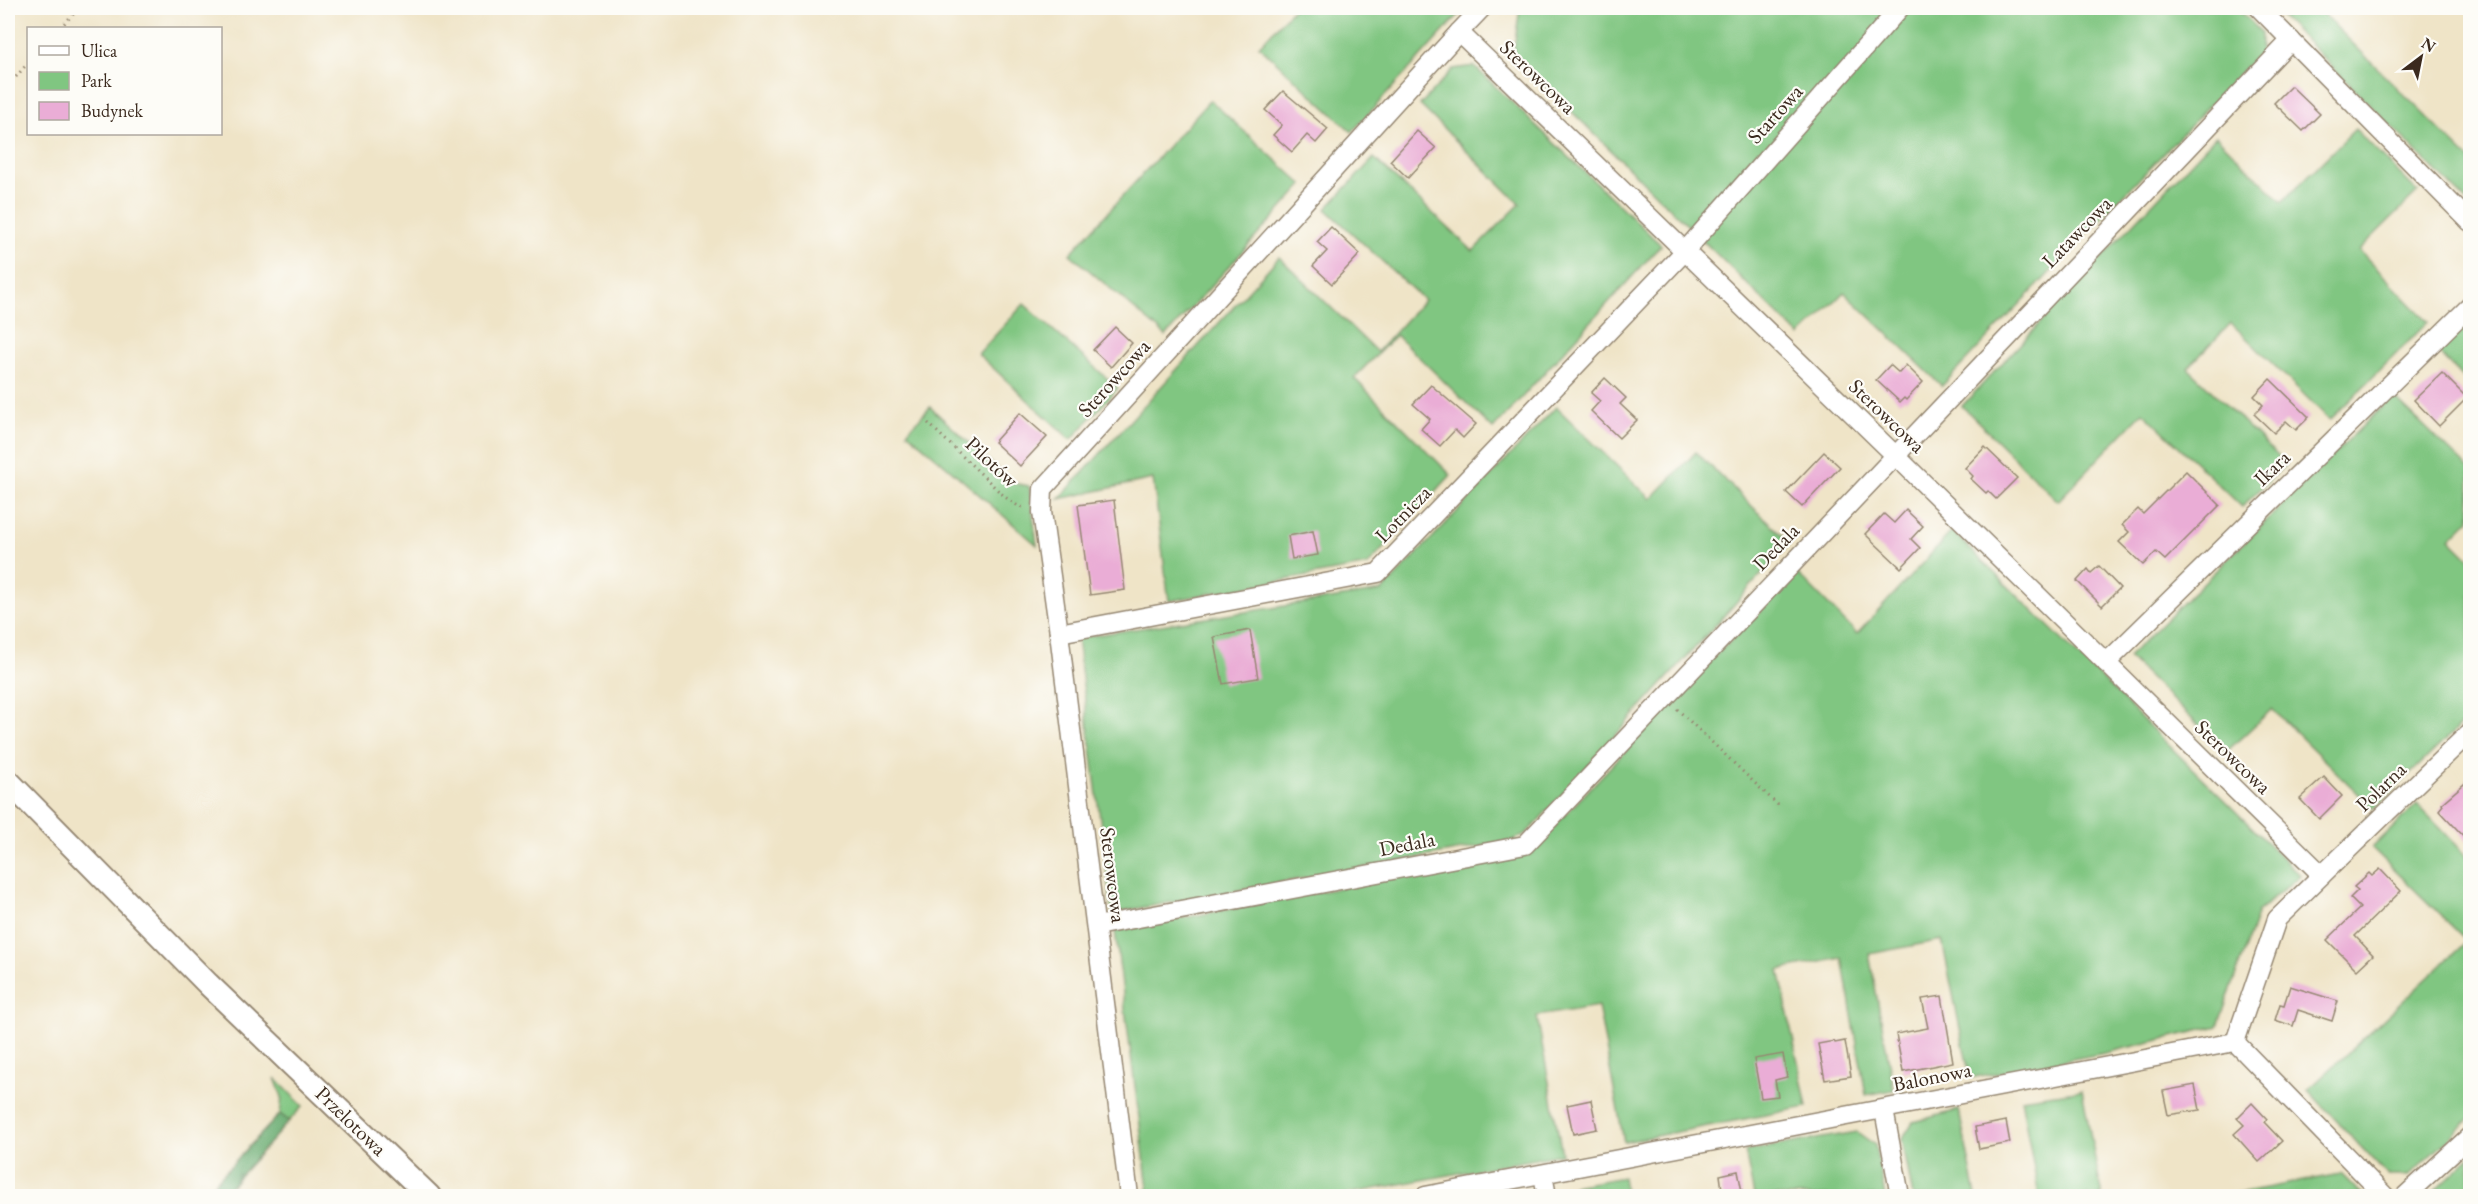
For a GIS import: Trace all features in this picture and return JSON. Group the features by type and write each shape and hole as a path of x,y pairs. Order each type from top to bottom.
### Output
{"street":[{"path":"1459,32 1482,8"},
{"name":"Startowa","path":"1685,251 1900,8"},
{"path":"2259,8 2470,222"},
{"name":"Sterowcowa","path":"1129,1197 1042,512 1043,489 1459,32 1895,455 2322,875"},
{"name":"Latawcowa","path":"1895,455 2291,40"},
{"name":"Lotnicza","path":"1059,633 1378,573 1685,251"},
{"name":"Ikara","path":"2106,663 2470,306"},
{"name":"Dedala","path":"1096,926 1525,845 1895,455"},
{"name":"Polarna","path":"2322,875 2470,732"},
{"name":"Przelotowa","path":"8,781 208,984 429,1197"},
{"path":"2322,875 2277,919 2235,1042 2385,1197"},
{"name":"Balonowa","path":"1425,1197 2235,1042"},
{"path":"1884,1110 1900,1197"},
{"path":"2405,1197 2470,1136"},
{"path":"1543,1175 1547,1197"}],"path":[{"path":"61,27 79,8"},
{"path":"8,86 27,64"},
{"name":"Pilotów","path":"928,423 1005,497 1018,506 1042,512"},
{"path":"1665,697 1780,807"}],"green space":[{"path":"1294,8 1465,8 1352,132 1259,46"},
{"path":"1520,8 2237,8 2261,32 2261,51 1942,386 1844,292 1800,336 1513,54"},
{"path":"2273,8 2317,8 2470,160 2470,205"},
{"path":"1474,66 1661,245 1493,429 1396,335 1354,378 1451,475 1368,565 1169,601 1153,479 1059,499 1279,257 1377,352 1424,300 1326,209 1374,158 1473,251 1520,204 1420,105 1453,69"},
{"path":"1210,100 1303,185 1166,336 1070,254"},
{"path":"2355,129 2418,192 2359,250 2428,322 2330,420 2231,323 2188,368 2286,464 2242,507 2143,412 2058,501 1962,406 2216,136 2282,202"},
{"path":"1024,304 1118,388 1071,440 978,354"},
{"path":"2470,320 2470,384 2438,352"},
{"path":"2393,396 2470,470 2470,519 2450,539 2470,559 2470,716 2374,809 2272,709 2226,752 2128,657"},
{"path":"930,407 1013,483 1029,486 1037,545 907,432"},
{"path":"1556,407 1651,499 1696,452 1790,543 1527,833 1512,841 1112,913 1077,638 1382,591"},
{"path":"1952,531 2300,875 2258,912 2218,1026 2105,1053 1970,1078 1942,940 1869,954 1894,1090 1866,1095 1842,958 1779,970 1807,1107 1624,1142 1598,1006 1537,1016 1562,1154 1336,1196 1149,1196 1115,931 1531,851 1712,659 1798,574 1857,634"},
{"path":"2417,804 2470,859 2470,938 2468,941 2470,944 2470,1119 2409,1176 2388,1176 2308,1090 2467,941 2372,848"},
{"path":"275,1078 303,1106 289,1121 280,1114 282,1097"},
{"path":"2082,1090 2102,1196 2039,1196 2021,1099"},
{"path":"1959,1110 1976,1196 1913,1196 1902,1139 1913,1122"},
{"path":"280,1114 289,1121 222,1196 202,1196"},
{"path":"1857,1132 1875,1145 1885,1196 1754,1196 1745,1151"},
{"path":"2470,1157 2470,1196 2429,1196"},
{"path":"2341,1174 2363,1196 2220,1196 2228,1195"},
{"path":"1623,1177 1626,1196 1567,1196 1573,1186"}],"building":[{"path":"2291,86 2320,114 2303,131 2274,103"},
{"path":"1283,91 1328,129 1316,143 1307,135 1292,152 1273,135 1282,125 1265,110"},
{"path":"1417,131 1436,148 1408,178 1390,161"},
{"path":"1331,227 1360,254 1332,284 1313,266 1327,251 1317,242"},
{"path":"1115,327 1132,343 1111,367 1093,350"},
{"path":"1890,365 1899,373 1906,365 1923,382 1906,400 1904,398 1900,402 1876,380"},
{"path":"2442,373 2467,398 2439,426 2414,400"},
{"path":"1605,378 1626,398 1620,404 1637,420 1619,438 1591,411 1600,401 1591,393"},
{"path":"2270,379 2309,417 2296,430 2286,421 2274,433 2254,414 2263,405 2254,396"},
{"path":"1431,385 1476,424 1463,438 1455,430 1440,446 1421,429 1430,419 1413,404"},
{"path":"1020,413 1047,437 1020,466 994,442"},
{"path":"1985,447 2017,478 1996,499 1971,479 1973,476 1965,468"},
{"path":"1824,452 1840,467 1802,507 1786,492"},
{"path":"2186,471 2220,505 2165,560 2156,552 2143,565 2119,542 2129,532 2122,525 2138,509 2143,514"},
{"path":"1114,500 1125,590 1090,595 1078,505"},
{"path":"1906,510 1923,526 1911,539 1920,548 1901,568 1865,534 1884,514 1894,523"},
{"path":"1313,531 1318,555 1292,559 1288,536"},
{"path":"2099,566 2120,588 2102,606 2077,581 2088,569 2091,573"},
{"path":"1250,630 1258,678 1223,684 1214,637"},
{"path":"2324,777 2342,796 2319,819 2300,799"},
{"path":"2470,779 2470,843 2439,810 2442,803"},
{"path":"2380,869 2401,891 2355,936 2373,955 2357,970 2327,940 2360,908 2350,898 2358,890 2354,887 2369,873 2372,876"},
{"path":"2290,986 2338,1001 2332,1021 2298,1010 2293,1026 2275,1020 2280,1004 2284,1005"},
{"path":"1942,996 1953,1062 1903,1072 1896,1034 1928,1028 1922,999"},
{"path":"1834,1041 1835,1043 1845,1041 1851,1076 1825,1080 1818,1044"},
{"path":"1783,1054 1787,1077 1775,1080 1778,1096 1761,1098 1754,1059"},
{"path":"2195,1085 2200,1110 2168,1115 2163,1091"},
{"path":"1591,1100 1597,1129 1573,1134 1567,1105"},
{"path":"2252,1103 2267,1119 2264,1122 2282,1141 2259,1162 2234,1134 2244,1125 2237,1118"},
{"path":"2006,1121 2010,1143 1979,1149 1975,1127"},
{"path":"1738,1171 1743,1197 1723,1197 1720,1175"}]}
